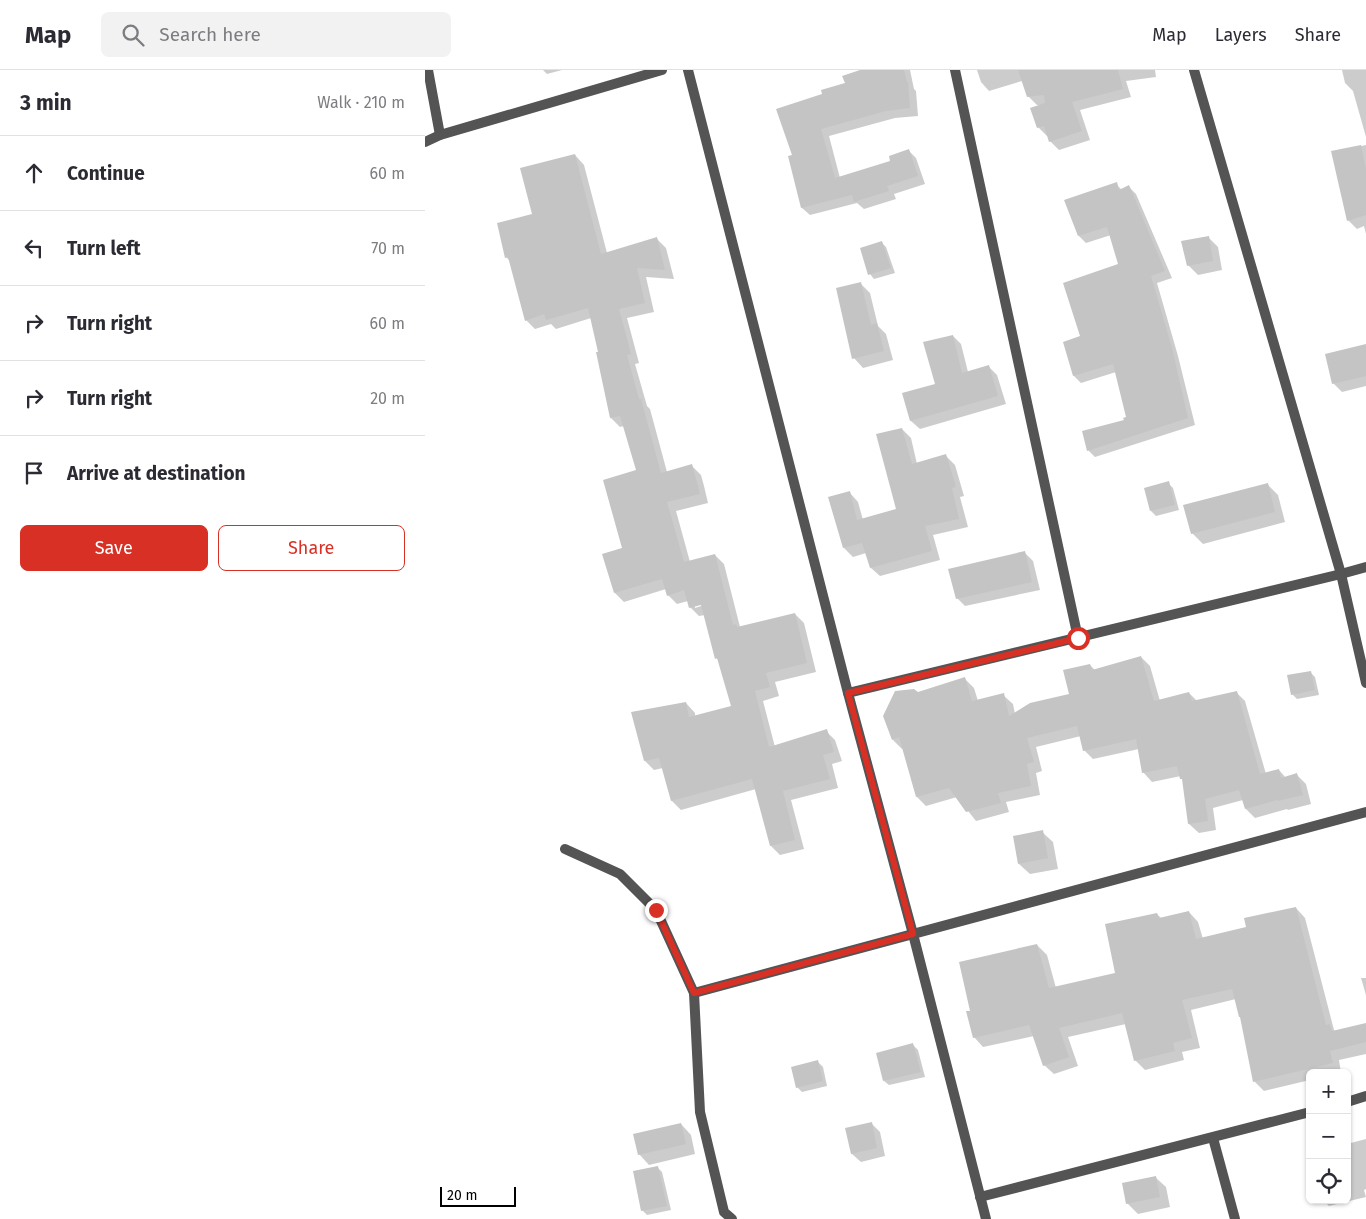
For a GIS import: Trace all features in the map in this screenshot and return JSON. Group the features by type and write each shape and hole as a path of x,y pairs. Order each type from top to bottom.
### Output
{"street":[{"path":"428,70 439,135"},
{"path":"425,142 439,135 662,70"},
{"path":"688,70 848,693 913,934 985,1219"},
{"path":"955,70 1078,638"},
{"path":"1194,70 1341,574 1366,683"},
{"path":"848,693 1366,567"},
{"path":"694,993 1366,812"},
{"path":"565,849 620,874 656,910 694,993 699,1112 724,1212 732,1219"},
{"path":"1351,1101 1366,1096"},
{"path":"980,1197 1306,1113"},
{"path":"1213,1138 1235,1219"}],"building":[{"path":"860,70 904,70 908,82 910,108 886,111 821,129 835,178 890,161 889,156 909,149 918,176 887,186 889,191 854,202 852,195 801,208 788,156 792,155 776,109 822,94 821,90 845,83 842,76"},
{"path":"1018,70 1118,70 1123,89 1072,102 1082,131 1049,142 1044,126 1037,128 1030,108 1045,103 1044,95 1027,97"},
{"path":"1361,145 1366,169 1366,215 1347,221 1331,151"},
{"path":"575,154 601,254 657,237 665,270 637,268 645,303 619,309 631,354 627,355 661,473 692,464 700,494 667,502 684,562 715,554 733,625 736,624 737,627 795,613 807,663 766,673 770,687 755,691 769,747 827,729 834,752 823,755 830,779 783,791 795,840 770,846 752,779 671,801 659,758 644,761 631,712 686,702 689,717 731,706 717,658 715,659 701,605 689,608 684,590 667,596 662,579 614,593 602,554 622,548 603,480 636,470 620,416 610,418 588,308 546,320 544,314 525,321 508,257 505,258 497,223 532,214 520,168"},
{"path":"1117,182 1119,190 1129,185 1165,271 1151,276 1172,348 1188,418 1087,451 1082,431 1124,420 1123,418 1126,417 1113,364 1073,376 1063,342 1080,336 1063,283 1118,264 1107,227 1078,236 1064,200"},
{"path":"1209,236 1213,261 1187,266 1181,241"},
{"path":"882,241 891,268 868,275 860,248"},
{"path":"861,282 871,325 877,323 884,351 852,359 836,288"},
{"path":"953,335 962,373 989,365 998,396 910,421 902,393 935,384 923,342"},
{"path":"1366,344 1366,376 1332,384 1325,354"},
{"path":"902,428 912,464 946,454 956,487 952,488 959,519 925,526 932,551 870,568 862,543 843,548 828,497 850,491 857,520 896,509 876,434"},
{"path":"1169,481 1175,505 1150,511 1144,488"},
{"path":"1268,483 1275,512 1191,534 1183,505"},
{"path":"1025,551 1032,582 956,599 948,569"},
{"path":"1141,656 1154,701 1189,692 1192,701 1237,691 1260,774 1279,769 1281,778 1297,773 1303,795 1245,809 1239,790 1205,799 1208,821 1188,824 1182,779 1180,779 1177,766 1142,773 1136,739 1083,751 1077,726 1027,738 1034,762 1027,764 1031,786 998,793 1001,803 966,812 949,788 916,797 899,737 892,740 883,716 895,691 914,689 918,692 965,677 972,701 1004,693 1009,716 1030,703 1069,694 1063,670 1090,664 1092,670"},
{"path":"1311,671 1315,690 1291,695 1287,675"},
{"path":"1043,830 1048,858 1018,864 1013,836"},
{"path":"1296,907 1326,1025 1330,1024 1332,1031 1366,1023 1366,1042 1330,1051 1333,1063 1253,1082 1240,1017 1232,989 1182,1000 1192,1038 1173,1043 1175,1051 1134,1061 1122,1013 1059,1028 1069,1057 1043,1066 1029,1025 973,1038 966,1011 970,1011 959,962 1037,944 1049,988 1115,973 1105,924 1157,913 1159,918 1189,911 1196,939 1246,927 1244,918"},
{"path":"913,1043 921,1072 883,1081 876,1053"},
{"path":"818,1060 823,1081 796,1088 791,1067"},
{"path":"872,1122 877,1148 851,1154 845,1128"},
{"path":"681,1123 686,1144 638,1155 633,1134"},
{"path":"658,1166 667,1206 641,1211 633,1171"},
{"path":"1156,1176 1160,1197 1126,1204 1122,1183"}],"route":[{"path":"656,910 694,993 913,934 848,693 1078,638"}]}
